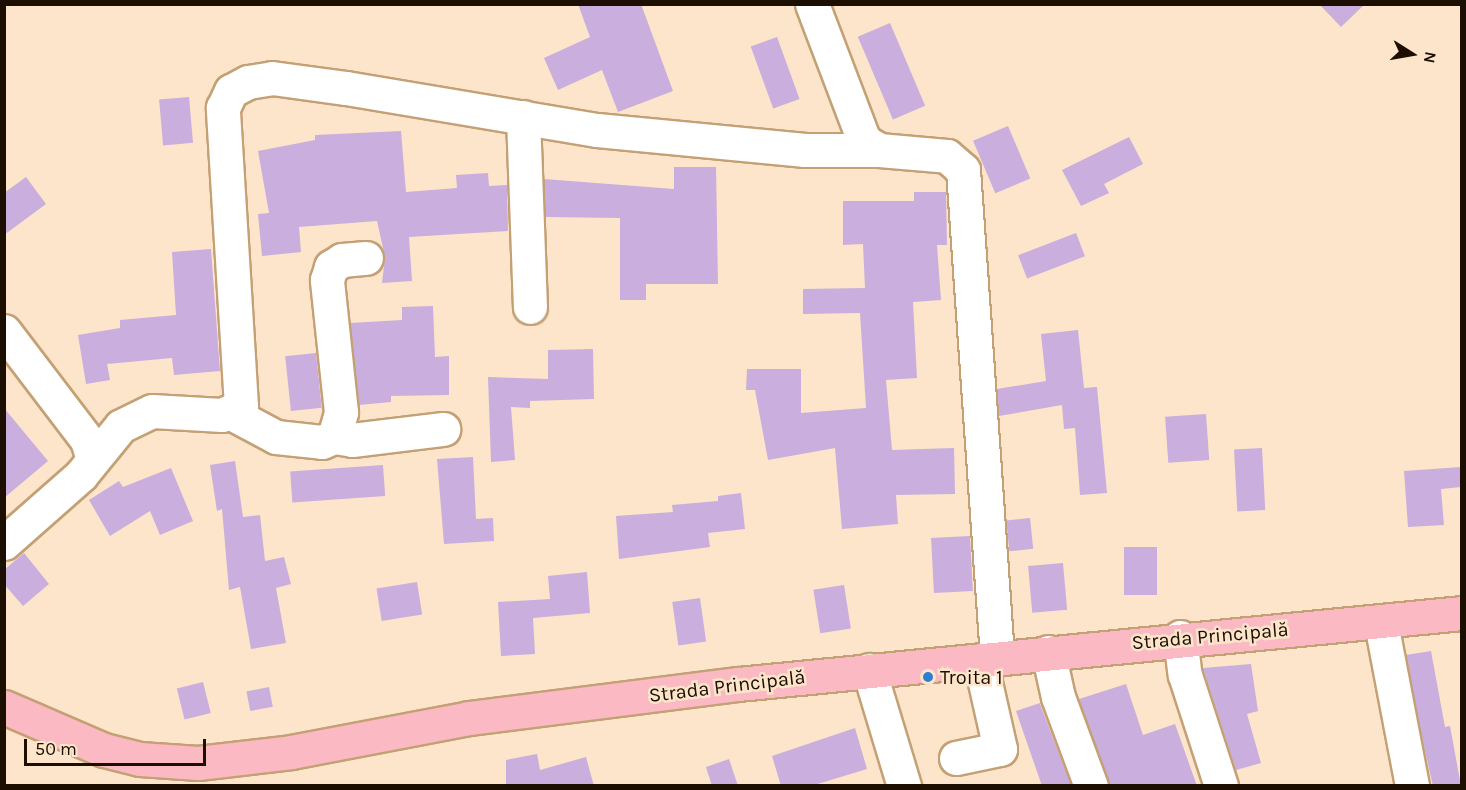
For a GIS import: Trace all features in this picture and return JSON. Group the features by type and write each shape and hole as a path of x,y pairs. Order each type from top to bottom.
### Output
{"main road":[{"name":"Strada Principală","path":"4,707 104,750 140,759 198,763 281,753 469,718 869,670 1180,637 1381,623 1461,613"}],"street":[{"path":"812,4 864,141 879,150"},
{"path":"231,414 241,406 243,393 224,153 223,108 231,91 272,78 597,130 805,150 879,150 947,156 963,170 989,659 1000,749 956,758"},
{"path":"523,117 530,307"},
{"path":"334,437 341,412 327,280 331,267 342,260 366,258"},
{"path":"4,331 87,440 92,456"},
{"path":"4,543 81,475 92,456 121,426 152,411 231,414 276,437 322,442 334,437 352,440 444,429"},
{"path":"1381,623 1412,786"},
{"path":"1180,637 1185,675 1221,786"},
{"path":"1048,652 1058,697 1091,786"},
{"path":"869,670 904,786"}],"building":[{"path":"578,4 641,4 673,91 618,112 602,70 558,90 544,58 590,37"},
{"path":"1319,4 1365,4 1341,27"},
{"path":"890,23 925,106 893,120 858,37"},
{"path":"777,37 800,99 773,109 751,47"},
{"path":"189,97 193,143 163,145 159,100"},
{"path":"1008,126 1030,178 995,193 973,141"},
{"path":"401,131 406,192 457,188 456,175 488,173 489,186 507,185 508,231 409,237 412,281 382,283 385,257 377,221 299,227 301,252 262,256 258,214 269,213 258,151 315,140 315,135"},
{"path":"1129,137 1143,164 1104,184 1109,193 1081,206 1062,170"},
{"path":"674,167 716,167 718,284 646,284 646,300 620,300 620,218 545,217 544,179 674,189"},
{"path":"26,177 46,204 4,235 4,193"},
{"path":"914,192 946,192 947,245 937,245 941,300 913,302 917,378 886,380 892,450 954,448 955,494 896,495 898,524 842,529 835,448 768,460 755,390 746,390 747,369 801,369 801,413 866,408 860,313 803,314 803,289 865,288 863,244 843,245 843,201 914,201"},
{"path":"1076,233 1085,256 1027,279 1018,255"},
{"path":"211,249 220,371 174,375 172,358 107,364 110,380 86,384 78,335 120,328 120,320 176,315 172,252"},
{"path":"433,306 435,357 449,356 449,395 391,396 391,402 359,405 350,323 402,320 402,307"},
{"path":"1078,330 1084,388 1097,387 1107,493 1080,495 1075,428 1064,429 1062,405 999,416 997,389 1046,381 1041,334"},
{"path":"593,349 594,399 530,401 530,408 511,407 515,460 491,462 488,377 548,379 548,350"},
{"path":"316,353 322,408 291,411 285,356"},
{"path":"4,408 48,461 4,498"},
{"path":"1206,414 1209,460 1168,463 1165,417"},
{"path":"1262,448 1265,510 1237,511 1234,449"},
{"path":"473,457 476,519 493,518 494,541 444,544 437,459"},
{"path":"235,461 243,517 260,515 265,561 284,557 291,584 276,588 286,643 251,649 240,587 229,590 222,509 217,511 210,465"},
{"path":"383,465 385,496 292,502 290,471"},
{"path":"1461,467 1461,487 1441,489 1444,525 1408,527 1404,471"},
{"path":"171,468 193,521 160,535 150,511 110,536 89,500 119,481 123,487"},
{"path":"741,493 745,529 708,533 710,547 619,559 616,516 673,512 672,505 718,501 718,496"},
{"path":"1030,518 1033,549 1009,551 1006,521"},
{"path":"970,536 973,591 934,593 931,538"},
{"path":"1124,547 1157,547 1157,595 1124,595"},
{"path":"24,553 49,584 23,606 4,584 4,570"},
{"path":"1063,563 1067,610 1032,613 1028,566"},
{"path":"587,572 590,613 533,618 535,654 501,656 498,602 550,599 548,576"},
{"path":"417,582 422,615 382,621 377,588"},
{"path":"844,585 851,628 820,633 813,590"},
{"path":"700,598 706,642 678,645 672,602"},
{"path":"1431,651 1445,727 1450,726 1461,786 1433,786 1419,725 1406,655"},
{"path":"1251,664 1258,711 1247,714 1261,763 1236,770 1203,668"},
{"path":"203,682 211,713 185,720 177,689"},
{"path":"1126,684 1143,735 1175,724 1197,786 1109,786 1079,699"},
{"path":"269,687 273,707 250,711 246,691"},
{"path":"1040,703 1071,785 1042,786 1016,711"},
{"path":"855,728 867,769 811,786 781,786 772,756"},
{"path":"537,754 540,770 586,757 594,786 506,786 506,760"},
{"path":"729,759 738,786 712,786 706,767"}],"place":[{"name":"Troita 1","path":"928,677"}]}
